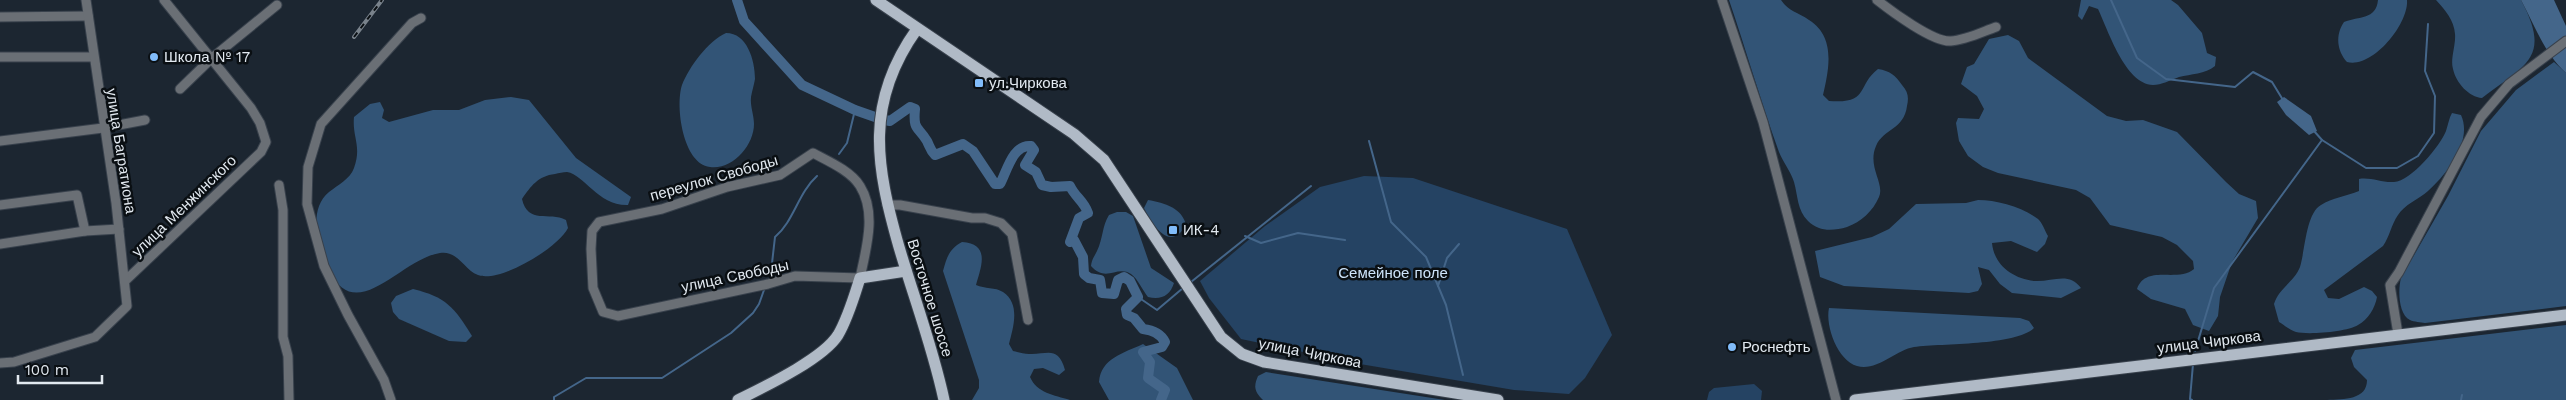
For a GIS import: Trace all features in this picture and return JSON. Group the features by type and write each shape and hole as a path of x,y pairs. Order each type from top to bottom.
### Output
{"main road":[{"name":"улица Чиркова","path":"876,0 1074,134 1104,160 1221,337 1242,354 1264,362 1498,400"},
{"name":"Восточное шоссе","path":"917,29 897,60 886,92 879,126 880,170 887,205 944,400"},
{"path":"738,400 826,349 837,336 844,323 860,278 906,271"},
{"name":"улица Чиркова","path":"1855,400 2566,315"}],"street":[{"name":"улица Багратиона","path":"0,363 14,362 95,337 127,306 126,280 86,0"},
{"path":"164,0 212,58"},
{"path":"1722,0 1763,122 1836,400"},
{"path":"1877,0 1909,23 1931,35 1950,42 1996,27"},
{"path":"180,89 212,58 277,5"},
{"path":"0,17 88,16"},
{"path":"391,400 384,380 348,315 324,266 307,204 308,167 321,124 412,23 421,18"},
{"path":"2398,334 2390,284 2399,272 2481,117 2509,84 2566,40"},
{"path":"0,57 93,57"},
{"name":"улица Менжинского","path":"126,280 261,152 266,142 260,123 251,108 212,58"},
{"path":"0,140 103,128 145,120"},
{"name":"переулок Свободы","path":"618,316 603,312 593,288 592,231 599,222 662,209 727,187 780,175 813,153 854,179 864,194 869,221 860,278"},
{"path":"279,185 282,210 283,336 288,356 288,400"},
{"path":"0,205 78,195 85,230"},
{"path":"887,205 900,205 972,218 985,218 1001,223 1012,234 1028,320"},
{"path":"0,244 85,230 119,229"},
{"name":"улица Свободы","path":"618,316 768,284 795,276 860,278"}],"green space":[{"name":"Семейное поле","path":"1364,176 1413,178 1567,229 1612,335 1585,378 1569,394 1514,390 1360,364 1241,339 1209,298 1200,281 1265,226 1320,187"},
{"path":"1754,384 1762,391 1761,400 1707,400 1709,392 1714,388"}],"shaded area":[{"path":"1729,0 1781,0 1790,9 1818,27 1827,44 1828,64 1823,95 1829,101 1851,100 1857,97 1871,75 1878,69 1892,74 1906,90 1908,100 1902,120 1876,146 1874,161 1880,186 1879,197 1870,211 1857,222 1847,227 1831,230 1821,229 1812,225 1804,217 1798,203 1791,174 1779,152"},
{"path":"2081,0 2171,0 2178,5 2202,33 2207,53 2216,57 2215,66 2202,72 2159,84 2153,85 2143,82 2134,76 2126,66 2112,42 2098,9 2089,6 2082,20 2078,16"},
{"path":"2378,0 2407,0 2402,21 2387,43 2377,52 2367,59 2347,62 2341,53 2338,43 2341,27 2344,22 2370,14 2377,6"},
{"path":"2436,0 2521,0 2530,19 2534,35 2534,48 2530,58 2522,67 2482,98 2472,95 2464,88 2455,74 2452,65 2455,38 2453,24"},
{"path":"2521,0 2554,0 2566,26 2566,73 2546,48"},
{"path":"726,33 733,34 739,38 751,56 755,72 751,95 754,124 750,140 741,154 727,164 710,167 701,163 693,156 687,145 681,119 680,94 685,78 694,63 706,48"},
{"path":"2008,35 2019,41 2028,58 2107,116 2126,121 2143,120 2177,132 2239,194 2256,201 2258,218 2232,262 2220,297 2218,316 2209,331 2193,325 2185,309 2151,299 2137,289 2147,277 2155,275 2180,275 2194,269 2193,261 2177,245 2162,237 2110,225 2090,198 2076,190 1998,173 1983,167 1968,156 1959,141 1956,123 1958,118 1979,119 1984,109 1977,96 1961,84 1967,67 1974,64 1989,39"},
{"path":"2554,62 2566,73 2566,306 2425,323 2410,320 2406,317 2401,307 2399,288 2401,278 2448,196 2481,131 2516,90"},
{"path":"511,97 529,100 576,158 631,197 628,205 608,201 574,174 566,172 549,175 539,179 522,199 529,212 534,215 566,220 568,228 553,245 528,262 500,274 478,275 452,254 440,253 425,258 380,285 365,291 352,292 340,286 329,270 321,251 316,219 322,200 329,192 347,179 354,168 357,147 354,117 370,104 380,102 384,110 382,118 389,122 433,110 459,110 485,100"},
{"path":"2284,97 2311,116 2317,131 2309,135 2286,115 2277,102"},
{"path":"2452,113 2461,115 2464,135 2456,156 2443,176 2428,191 2401,211 2383,246 2324,290 2328,298 2339,299 2364,287 2372,291 2377,297 2368,317 2362,323 2353,327 2318,333 2296,332 2279,322 2274,304 2276,298 2300,267 2309,224 2316,209 2330,201 2359,191 2359,179 2394,182 2408,176 2424,162 2438,145 2446,131"},
{"path":"1148,200 1172,207 1181,214 1186,225 1180,233 1174,237 1168,236 1157,228 1144,208"},
{"path":"1978,200 2001,203 2025,211 2039,220 2048,236 2045,244 2037,252 2011,241 1992,243 1996,258 2006,270 2027,280 2041,281 2060,278 2071,280 2081,288 2061,298 2012,293 2000,284 1989,270 1978,267 1982,284 1978,291 1969,293 1844,286 1820,277 1815,251 1872,237 1889,229 1916,204 1966,203"},
{"path":"1117,212 1126,212 1133,216 1151,268 1174,283 1170,291 1164,296 1157,298 1148,297 1131,274 1121,271 1107,274 1102,273 1096,271 1091,266 1107,219 1109,215"},
{"path":"962,242 977,247 982,258 976,285 1000,290 1009,297 1012,303 1014,316 1009,344 1013,351 1027,354 1051,353 1059,357 1062,362 1065,370 1059,375 1043,368 1034,369 1030,377 1033,382 1047,393 1070,400 972,400 979,388 979,380 943,271 949,254"},
{"path":"413,289 434,296 448,305 454,310 472,336 466,342 449,341 399,319 393,312 391,303 396,296"},
{"path":"1829,308 2020,318 2029,321 2034,328 2025,334 1995,341 1914,347 1879,363 1864,367 1850,363 1834,342 1829,324"},
{"path":"2566,325 2566,400 2327,400 2359,395 2366,387 2367,380 2354,367 2351,358 2355,350"},
{"path":"1143,344 1177,368 1193,400 1109,400 1099,382 1104,367 1115,357"},
{"path":"1266,372 1445,400 1263,400 1255,386 1258,376"}],"waterway":[{"path":"737,0 744,21 802,85 855,110 875,117"},
{"path":"2111,0 2137,58 2166,79 2235,87 2253,72 2272,82 2283,100"},
{"path":"2322,140 2366,168 2397,168 2418,156 2434,133 2435,96 2425,71 2428,24"},
{"path":"885,120 890,121 910,107 915,109 917,128 935,155 963,144 973,151 995,184 1000,184 1015,154 1020,149 1031,146 1034,150 1025,165 1036,172 1042,185 1051,187 1070,186 1088,213 1079,218 1070,242 1074,240 1083,257 1084,274 1089,278 1100,280 1102,293 1114,294 1118,280 1124,277 1130,281 1138,297 1126,309 1127,315 1134,318 1143,329 1153,331 1159,335 1165,342 1162,347 1143,352 1150,362 1148,378 1165,390 1161,400"},
{"path":"839,154 847,143 855,110"},
{"path":"2195,351 2214,288 2322,140 2314,131"},
{"path":"1369,141 1391,222 1426,257 1446,305 1463,375"},
{"path":"771,272 775,237 787,223 805,190 817,176"},
{"path":"1191,282 1311,186"},
{"path":"1245,236 1261,243 1298,233 1345,240"},
{"path":"1438,286 1447,258 1459,244"},
{"path":"1138,297 1157,310 1183,288"},
{"path":"554,400 554,397 586,378 662,378 731,333 753,313 759,304 764,290"},
{"path":"2192,400 2190,399 2193,364"},
{"path":"2461,400 2462,395"}],"railway":[{"path":"354,37 382,0"}],"place":[{"name":"Школа № 17","path":"154,57"},
{"name":"ул.Чиркова","path":"979,83"},
{"name":"ИК-4","path":"1173,230"},
{"name":"Роснефть","path":"1732,347"}]}
